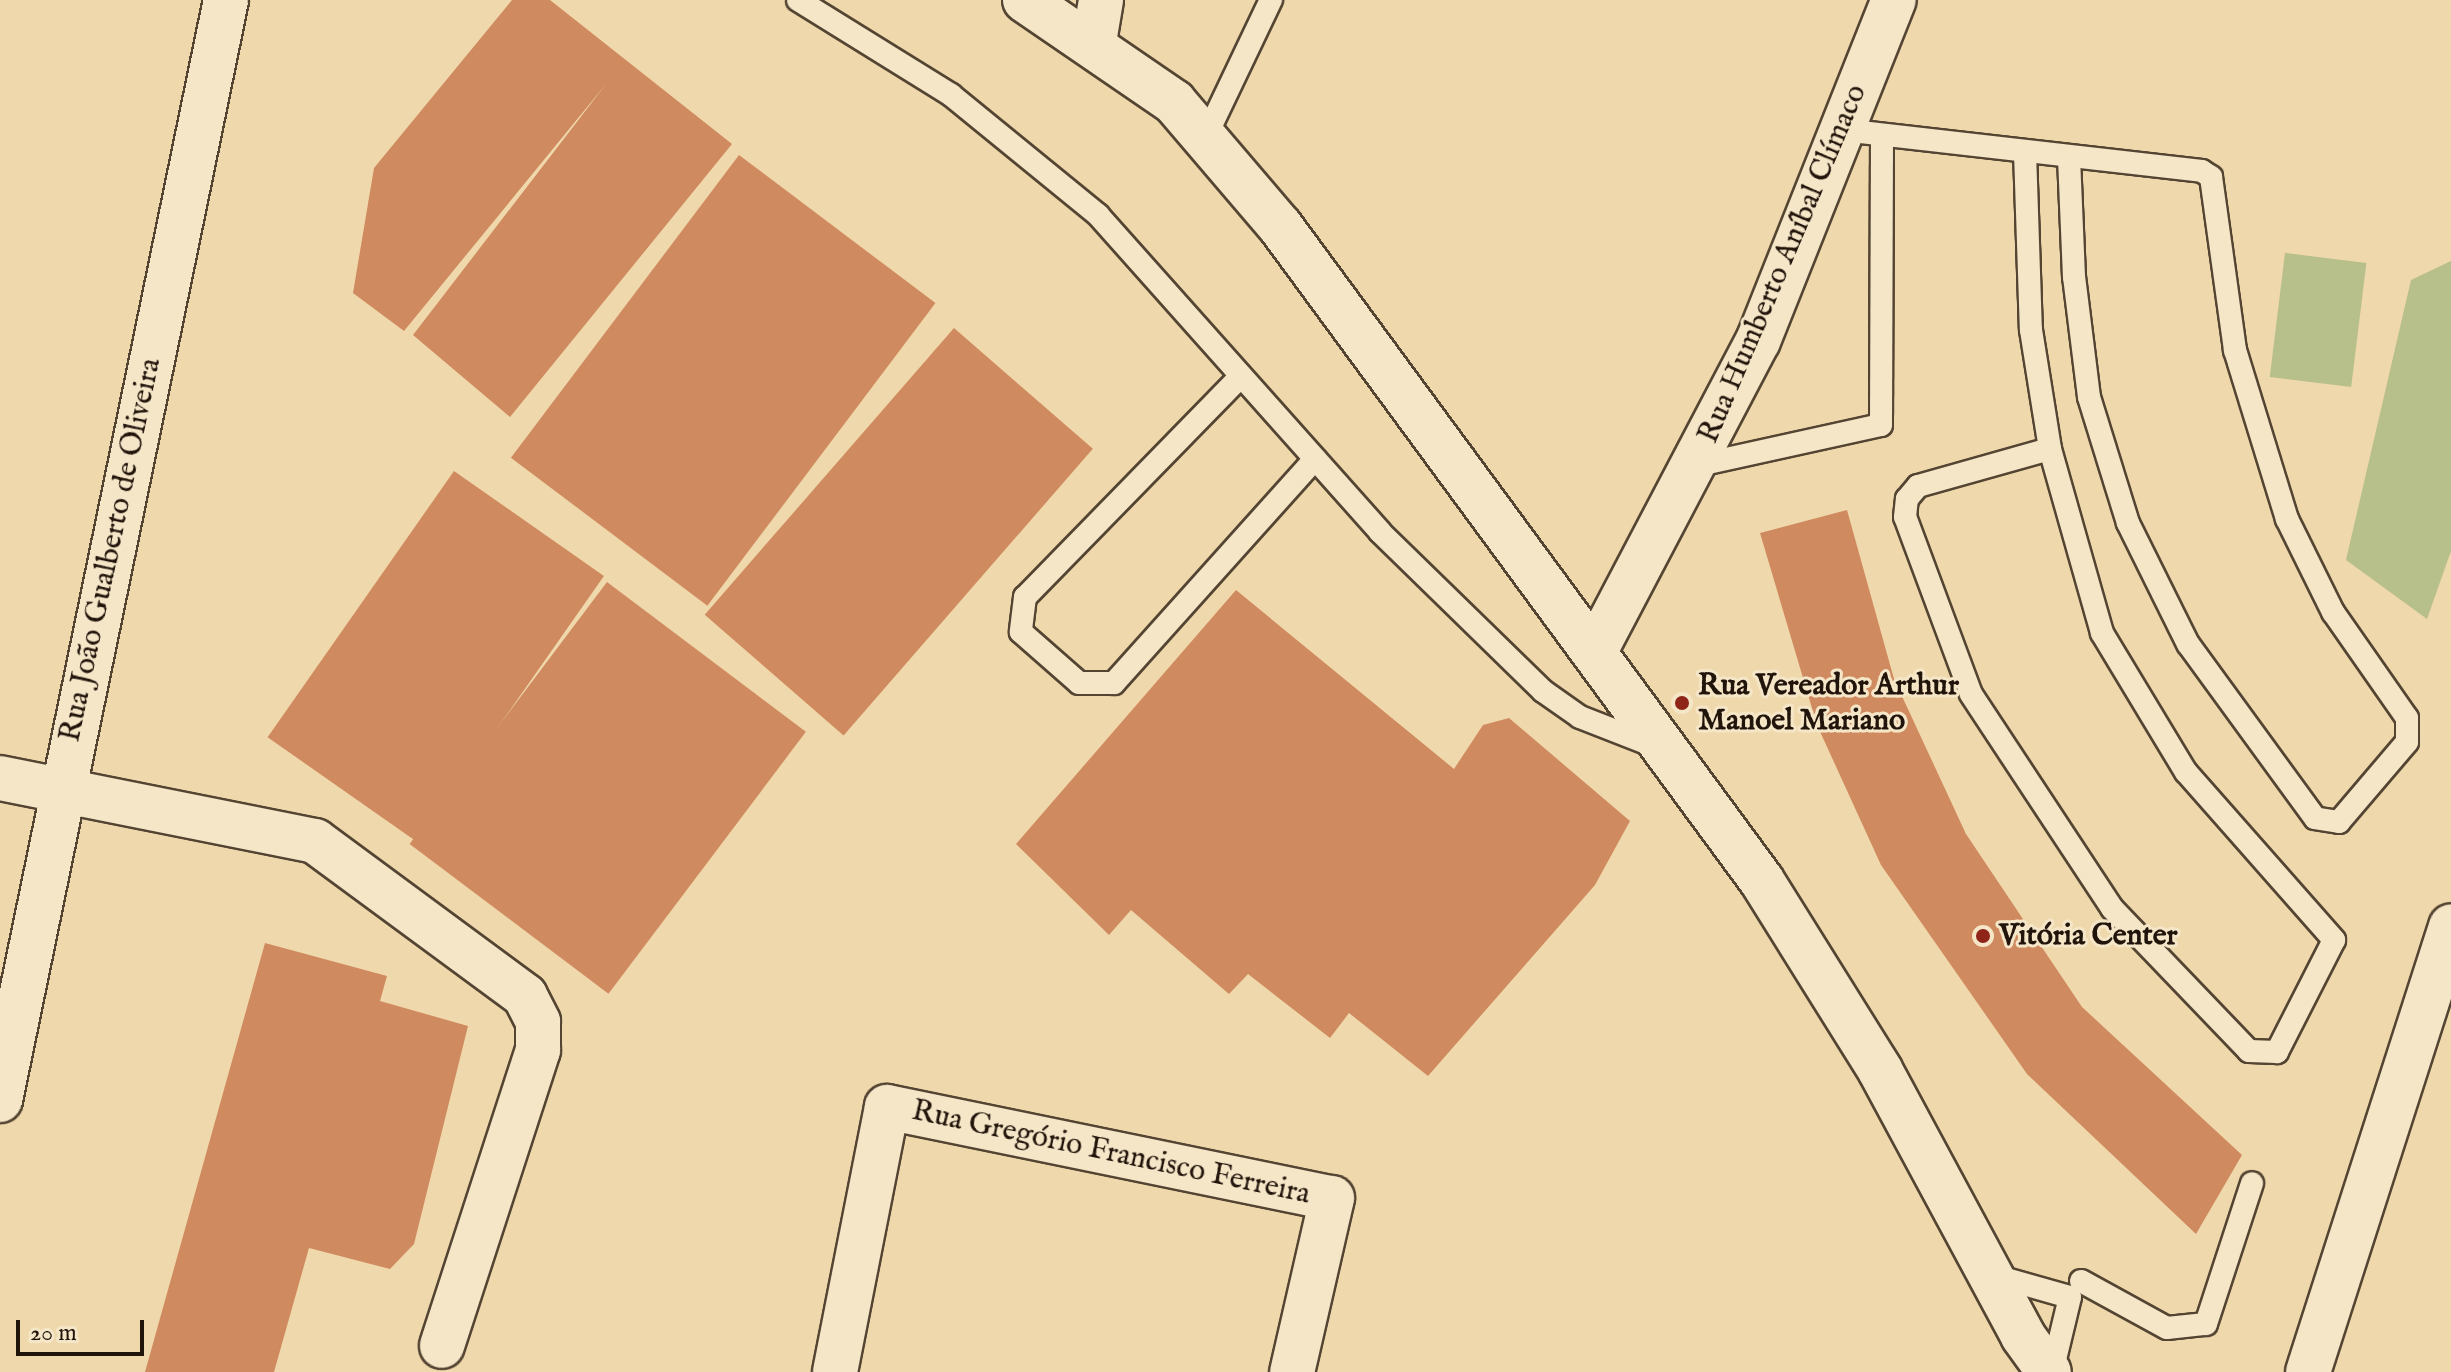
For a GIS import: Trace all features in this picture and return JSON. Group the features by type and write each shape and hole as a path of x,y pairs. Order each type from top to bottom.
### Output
{"street":[{"name":"Rua João Gualberto de Oliveira","path":"0,1100 61,790 226,0"},
{"path":"1025,0 1094,42 1206,136 1595,651 1661,748 1762,881 1872,1056 1988,1274 2051,1372"},
{"path":"1094,42 1101,0"},
{"name":"Rua Humberto Aníbal Clímaco","path":"1595,651 1699,465 1862,133 1894,0"},
{"path":"0,778 315,841 525,996 538,1022 538,1050 442,1346"},
{"path":"2308,1372 2451,926"},
{"name":"Rua Gregório Francisco Ferreira","path":"835,1372 887,1107 1332,1198 1292,1372"}],"lane":[{"path":"798,0 877,44 1020,147 1098,215 1315,459 1543,691 1580,717 1661,748"},
{"path":"1206,136 1271,0"},
{"path":"1699,465 1881,425 1862,133 2202,171 2215,187 2235,350 2287,519 2333,612 2410,730 2339,822 2315,818 2188,644 2128,523 2089,397 2074,277 2069,157"},
{"path":"2025,152 2031,330 2050,449 2102,633 2186,772 2334,940 2277,1052 2249,1051 2112,908 1971,694 1905,517 1907,499 1918,486 2050,449"},
{"path":"1241,376 1025,597 1021,632 1079,683 1114,683 1315,459"},
{"path":"2081,1281 2167,1328 2206,1324 2252,1183"},
{"path":"1988,1274 2070,1297 2051,1372"}],"green space":[{"path":"2285,253 2366,263 2351,387 2270,377"},
{"path":"2451,261 2451,551 2427,619 2346,560 2411,280"}],"building":[{"path":"512,0 550,0 732,144 510,417 413,335 606,84 404,331 353,293 374,168"},
{"path":"739,155 935,303 707,606 511,458"},
{"path":"954,328 1093,449 844,736 705,615"},
{"path":"454,471 604,576 417,842 268,737"},
{"name":"Vitória Center","path":"1847,510 1894,679 1966,834 2082,1007 2242,1155 2196,1234 2027,1074 1881,865 1817,725 1760,533"},
{"path":"607,582 806,732 608,994 410,844"},
{"path":"1236,590 1454,769 1483,725 1509,718 1630,821 1595,885 1428,1076 1349,1013 1330,1038 1248,974 1229,994 1131,910 1109,935 1016,844"},
{"path":"265,943 387,976 380,1001 468,1026 414,1244 390,1269 309,1248 274,1372 145,1372"}],"place":[{"name":"Rua Vereador Arthur Manoel Mariano","path":"1682,703"},
{"name":"Vitória Center","path":"1983,936"}]}
